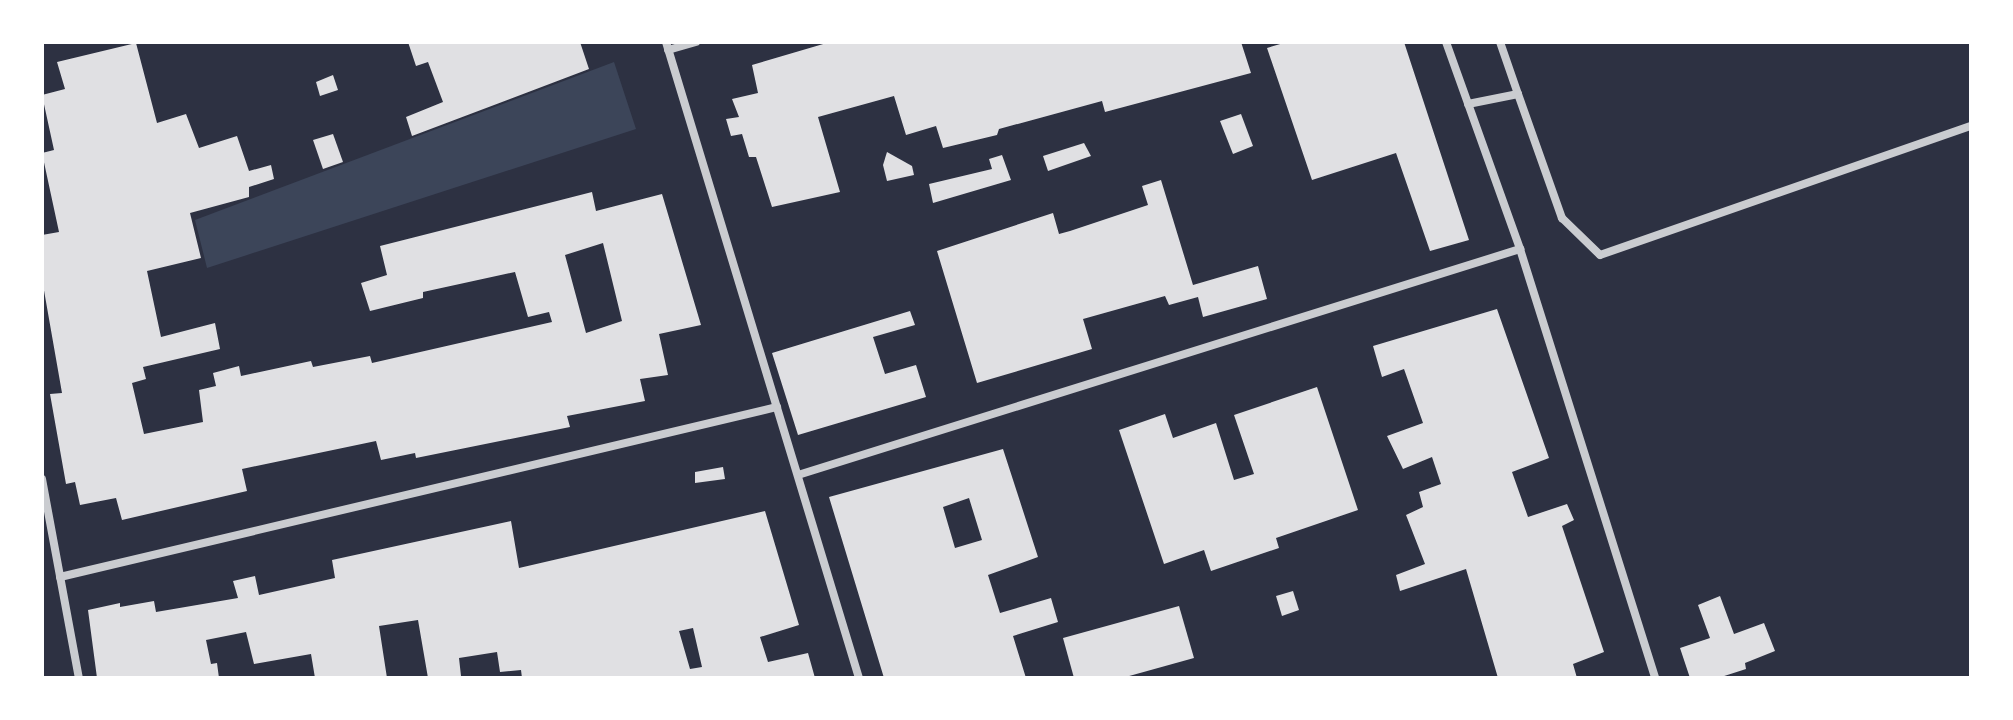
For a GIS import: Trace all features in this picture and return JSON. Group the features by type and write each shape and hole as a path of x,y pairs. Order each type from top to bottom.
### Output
{"street":[{"path":"696,42 667,46 859,678"},
{"path":"1446,42 1520,249 1655,678"},
{"path":"1500,42 1562,218 1600,255 1971,126"},
{"path":"1468,104 1518,94"},
{"path":"798,475 1520,249"},
{"path":"60,577 777,407"},
{"path":"42,479 79,678"}],"shaded area":[{"path":"614,62 636,129 207,268 195,220"}],"building":[{"path":"408,42 580,42 589,69 412,136 406,117 443,102 428,62 416,66"},
{"path":"830,42 1241,42 1251,73 1105,112 1102,101 999,129 997,135 943,148 936,126 906,135 894,96 818,117 840,192 772,207 756,157 749,157 742,134 731,136 726,119 739,117 732,99 758,93 752,65"},
{"path":"1287,42 1404,42 1469,240 1430,251 1396,153 1312,180 1267,48"},
{"path":"136,43 157,123 186,114 199,148 237,136 249,171 271,165 274,179 249,187 249,197 190,213 201,258 147,271 161,337 215,323 220,349 143,367 146,379 132,383 144,434 203,422 199,390 216,386 213,373 239,366 241,376 311,361 313,367 370,356 372,363 552,322 549,312 528,317 515,272 423,292 423,298 370,311 361,283 387,275 380,246 592,192 596,211 662,194 701,325 659,334 668,375 640,379 645,401 567,416 570,427 416,458 415,453 381,460 376,441 242,469 247,491 122,520 116,498 80,505 75,482 66,484 50,394 62,393 42,279 42,235 59,232 42,153 54,150 42,95 65,89 57,62","holes":["603,243 622,321 586,333 565,255"]},
{"path":"333,75 338,90 320,96 316,82"},
{"path":"1241,114 1253,146 1233,154 1220,121"},
{"path":"333,134 343,162 323,169 313,140"},
{"path":"1084,143 1091,156 1048,171 1043,156"},
{"path":"887,152 912,166 914,175 887,181 883,165"},
{"path":"1002,155 1011,180 933,203 929,184 992,169 989,159"},
{"path":"1161,180 1193,285 1258,266 1267,299 1203,317 1198,297 1169,305 1165,296 1083,319 1092,349 977,383 937,251 1053,213 1059,234 1070,231 1148,205 1142,186"},
{"path":"1497,309 1549,458 1512,472 1528,517 1567,504 1574,520 1562,526 1604,652 1573,664 1577,678 1498,678 1466,569 1400,591 1396,575 1425,564 1406,515 1423,507 1419,492 1441,484 1432,457 1403,469 1387,436 1423,423 1404,369 1382,377 1373,346"},
{"path":"910,311 915,325 873,337 885,374 916,365 926,397 798,435 772,353"},
{"path":"1317,387 1358,510 1276,538 1279,548 1211,571 1204,550 1164,564 1119,430 1165,414 1173,438 1216,423 1234,480 1254,474 1234,415"},
{"path":"1003,449 1038,557 988,575 1000,613 1051,598 1058,622 1013,636 1026,678 884,678 829,497","holes":["969,498 982,540 955,548 943,507"]},
{"path":"723,467 725,479 695,483 695,472"},
{"path":"765,511 799,625 760,637 768,662 808,653 815,678 522,678 521,670 500,672 497,652 459,658 461,676 428,678 418,620 379,626 387,678 315,678 311,654 254,664 246,632 206,640 211,664 217,663 219,678 97,678 88,610 120,603 120,607 154,601 156,612 238,598 233,581 255,576 259,595 335,578 332,560 511,521 519,568","holes":["693,628 702,667 690,669 679,631"]},
{"path":"1293,591 1299,610 1282,616 1276,596"},
{"path":"1720,596 1734,634 1764,623 1775,651 1745,663 1746,669 1718,678 1690,678 1680,648 1710,638 1698,605"},
{"path":"1179,606 1194,658 1122,678 1074,678 1063,638"}]}
